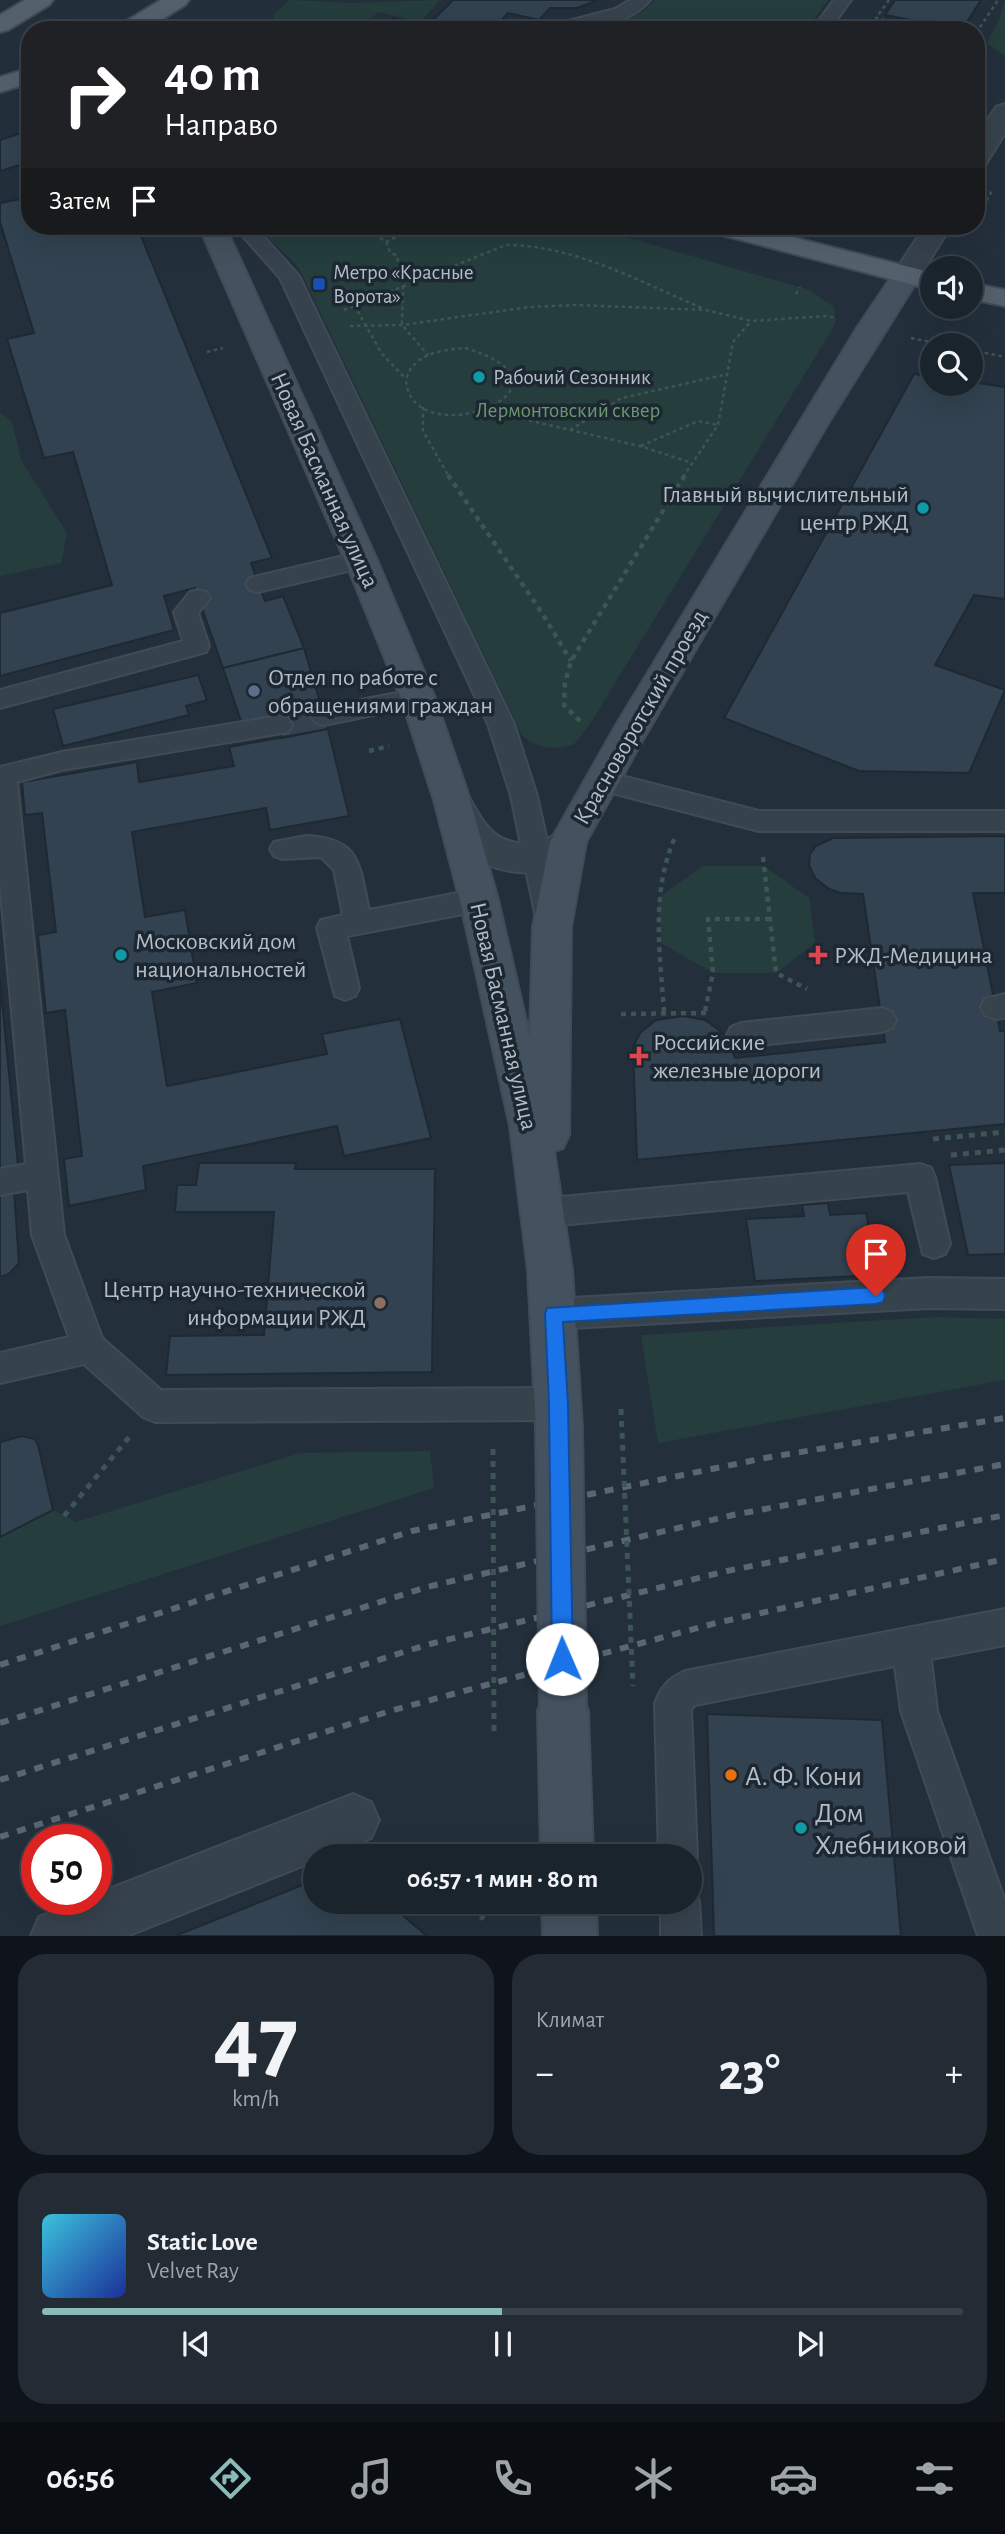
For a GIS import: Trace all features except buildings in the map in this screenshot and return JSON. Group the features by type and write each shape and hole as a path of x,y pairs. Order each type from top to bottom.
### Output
{"main road":[{"path":"0,25 41,0"},
{"path":"147,21 177,0"},
{"path":"0,87 21,79"},
{"path":"0,87 21,82"},
{"name":"Новая Басманная улица","path":"216,235 361,560 418,698 452,800 479,900 530,1126 554,1314 559,1416 567,1844"},
{"path":"753,235 920,279"},
{"name":"Красноворотский проезд","path":"550,1270 549,1018 553,849 602,780 832,392 920,279"},
{"path":"983,293 1005,298"},
{"path":"569,1914 570,1936"}],"street":[{"path":"985,145 1005,112"},
{"name":"Красноворотский проезд","path":"928,256 935,235"},
{"path":"452,800 471,835 492,850 514,858 553,849"},
{"path":"58,1936 352,1820"}],"lane":[{"path":"590,21 621,13 642,0"},
{"path":"827,21 843,0"},
{"path":"252,235 289,276 501,724 519,774 553,849"},
{"path":"258,584 361,560"},
{"path":"0,699 197,646 186,612 198,598"},
{"path":"324,716 418,698"},
{"path":"279,724 2,771 9,931 19,1049 42,1174 48,1235 89,1348 155,1406 559,1416"},
{"path":"602,780 693,806 759,821 1005,821"},
{"path":"283,849 312,844 335,849 343,859 358,922"},
{"path":"345,988 331,928 479,900"},
{"path":"740,1035 876,1021"},
{"path":"0,1182 42,1174"},
{"path":"549,1212 920,1177 934,1244"},
{"path":"554,1314 928,1293 1005,1294"},
{"path":"0,1368 89,1348"},
{"path":"678,1844 673,1703 685,1689 1005,1627"},
{"path":"911,1646 919,1711 998,1936"},
{"path":"680,1914 681,1936"}],"path":[{"path":"888,0 876,18 889,21"},
{"path":"984,21 998,0"},
{"path":"376,235 386,242 390,251 397,256 403,284 402,325 428,355"},
{"path":"386,242 400,235"},
{"path":"333,314 403,284 506,245 523,242 558,249 706,310 751,321 826,316"},
{"path":"796,294 800,287"},
{"path":"339,325 402,325 529,307 575,304 706,310"},
{"path":"354,305 379,354 392,369 405,378"},
{"path":"580,721 564,705 565,683 571,661 718,425 733,342 751,321"},
{"path":"908,337 920,340"},
{"path":"207,352 229,347"},
{"path":"465,348 488,354 506,365 514,384 501,404 487,411 454,416 423,407 411,399 405,378 410,368 428,355 465,348"},
{"path":"983,352 1005,357"},
{"path":"570,430 622,398 728,374"},
{"path":"423,407 424,431 444,471 542,613 571,661"},
{"path":"487,411 640,446 692,463"},
{"path":"640,446 698,421 718,425"},
{"path":"369,751 390,746"},
{"path":"664,1012 658,898 667,849 693,806"},
{"path":"759,821 776,973 876,1021"},
{"path":"705,1011 713,973 708,919 770,919"},
{"path":"621,1014 705,1011 740,1035"},
{"path":"920,1177 944,1156 1005,1150"},
{"path":"64,1516 155,1406"},
{"path":"621,1409 634,1686"},
{"path":"493,1449 494,1735"},
{"path":"477,1914 484,1919"}],"green space":[{"path":"290,0 351,3 440,0 421,21 378,12 368,21 272,21 274,14"},
{"path":"655,0 828,0 813,21 619,21 642,12"},
{"path":"1005,0 1005,56 987,43 999,21"},
{"name":"Лермонтовский сквер","path":"265,235 619,235 809,290 834,307 836,321 833,328 590,724 574,744 560,747 538,746 521,733 295,263"},
{"path":"0,412 12,422 21,460 67,533 61,563 0,576"},
{"path":"703,866 764,866 809,898 815,943 776,973 713,973 661,943 658,898"},
{"path":"936,1317 1005,1319 1005,1380 658,1443 641,1335"},
{"path":"430,1451 434,1488 0,1626 0,1537 53,1510 76,1522 300,1453"}],"railway":[{"path":"0,1665 412,1531 765,1458 1005,1418"},
{"path":"0,1723 427,1587 733,1515 1005,1464"},
{"path":"0,1780 426,1645 727,1571 1005,1515"},
{"path":"0,1837 390,1711 716,1623 1005,1559"}],"place":[{"name":"Метро «Красные Ворота»","path":"319,284"},
{"name":"Рабочий Сезонник","path":"479,377"},
{"name":"Главный вычислительный центр РЖД","path":"923,508"},
{"name":"Отдел по работе с обращениями граждан","path":"254,691"},
{"name":"Московский дом национальностей","path":"121,955"},
{"name":"РЖД-Медицина","path":"818,955"},
{"name":"Российские железные дороги","path":"639,1056"},
{"name":"Центр научно-технической информации РЖД","path":"380,1303"},
{"name":"А. Ф. Кони","path":"731,1775"},
{"name":"Дом Хлебниковой","path":"801,1828"}],"route":[{"path":"562,1659 559,1404 554,1314 876,1296"}]}
